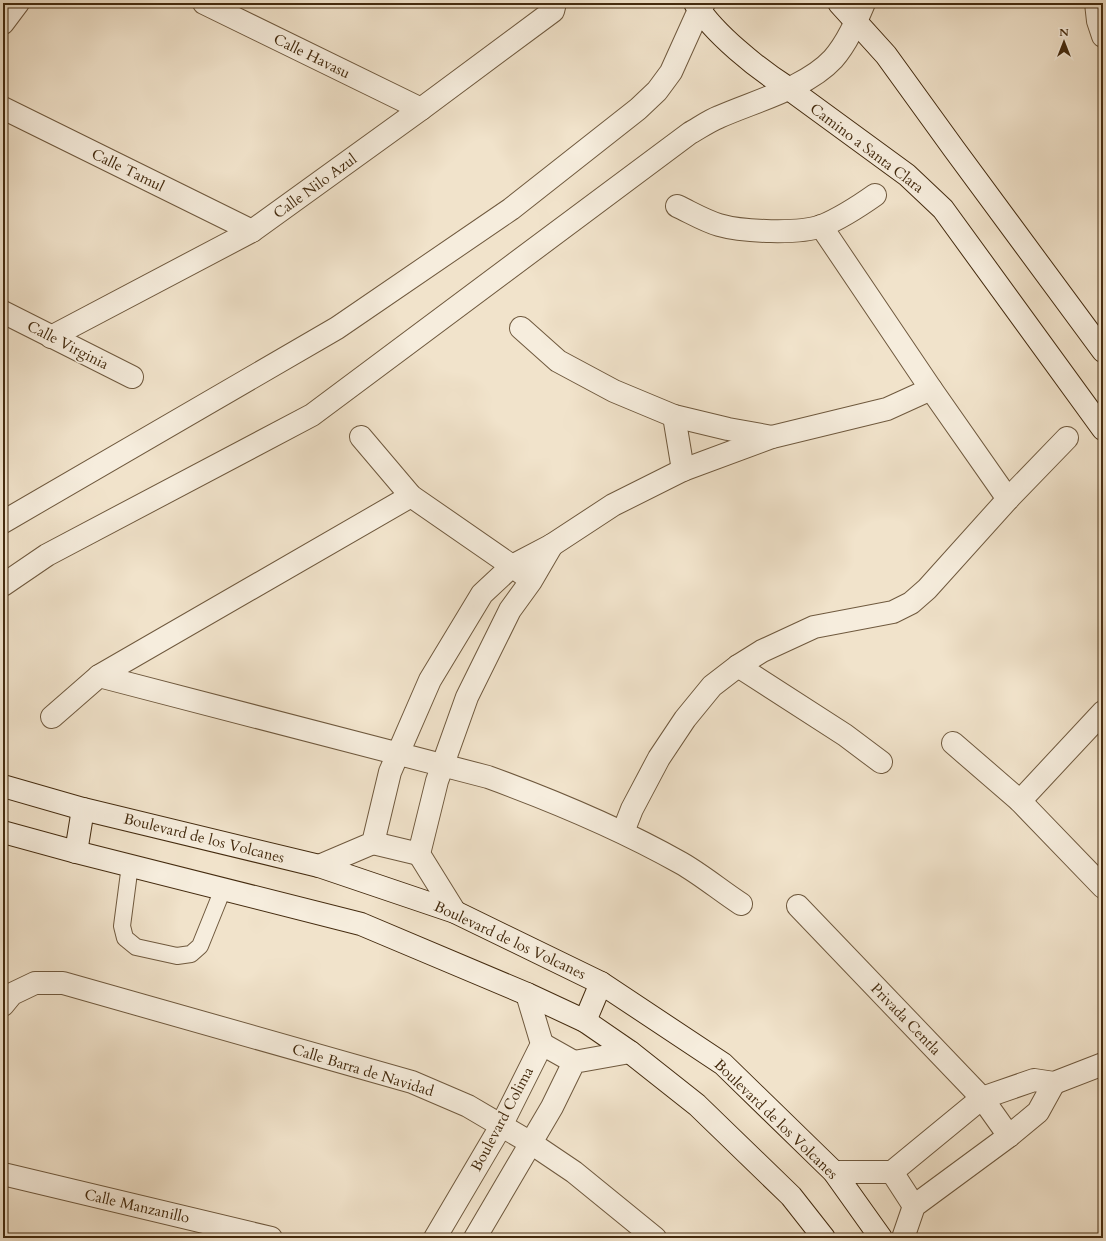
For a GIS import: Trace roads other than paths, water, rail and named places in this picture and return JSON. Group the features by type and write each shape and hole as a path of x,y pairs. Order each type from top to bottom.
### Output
{"street":[{"path":"3,23 18,3"},
{"name":"Calle Havasu","path":"204,3 421,109"},
{"name":"Calle Nilo Azul","path":"51,337 252,231 421,109 553,11 555,3"},
{"path":"839,3 886,55 1103,351"},
{"path":"3,585 47,555 312,415 690,133 717,117 788,88 813,76 833,59 845,42 856,23 864,3"},
{"path":"1096,3 1098,20 1103,36"},
{"path":"3,522 336,328 512,209 638,109 657,91 671,72 699,5"},
{"name":"Camino a Santa Clara","path":"699,5 719,32 768,76 788,88 907,175 943,209 1103,429"},
{"name":"Calle Tamul","path":"3,108 252,231"},
{"path":"677,206 719,225 758,230 790,231 821,226 849,213 875,195"},
{"path":"821,226 931,389 1008,499"},
{"name":"Calle Virginia","path":"3,312 132,377"},
{"path":"521,328 558,361 614,391 674,416 728,429 772,437"},
{"path":"373,843 390,772 430,680 482,594 512,566 552,545 613,505 683,470 772,437 887,409 931,389"},
{"path":"674,416 683,470"},
{"path":"362,437 411,496 512,566 532,582"},
{"path":"623,832 632,809 659,758 685,719 712,686 738,666 762,652 814,627 893,612 911,603 928,589 1008,499 1067,438"},
{"path":"52,717 99,676 411,496"},
{"path":"419,854 437,781 467,697 510,610 532,582 552,545"},
{"path":"738,666 845,735 881,762"},
{"path":"99,676 488,777 546,798 623,832 682,864 741,904"},
{"path":"1020,801 1103,712"},
{"path":"953,743 1020,801 1103,887"},
{"name":"Boulevard de los Volcanes","path":"3,786 83,809 319,866 455,912 601,983 723,1064 834,1172 881,1238"},
{"path":"76,852 83,809"},
{"path":"3,832 76,852 362,924 527,994 585,1021 630,1052 697,1106 791,1196 824,1238"},
{"path":"319,866 373,843 419,854 455,912"},
{"name":"Privada Centla","path":"798,906 982,1098 1009,1136"},
{"name":"Calle Barra de Navidad","path":"3,1005 12,994 34,983 63,983 412,1082 468,1106 531,1143 574,1172 655,1238"},
{"path":"585,1021 601,983"},
{"path":"527,994 542,1044 574,1062 630,1052"},
{"name":"Boulevard Colima","path":"435,1238 501,1126 542,1044"},
{"path":"475,1238 552,1107 574,1062"},
{"path":"834,1172 892,1172 982,1098 1034,1080 1054,1083 1103,1064"},
{"path":"902,1238 914,1206 1009,1136 1038,1112 1054,1083"},
{"path":"892,1172 914,1206"},
{"name":"Calle Manzanillo","path":"3,1174 271,1238"}],"lane":[{"path":"130,865 122,926 125,938 136,947 177,956 191,954 200,946 223,889"}]}
